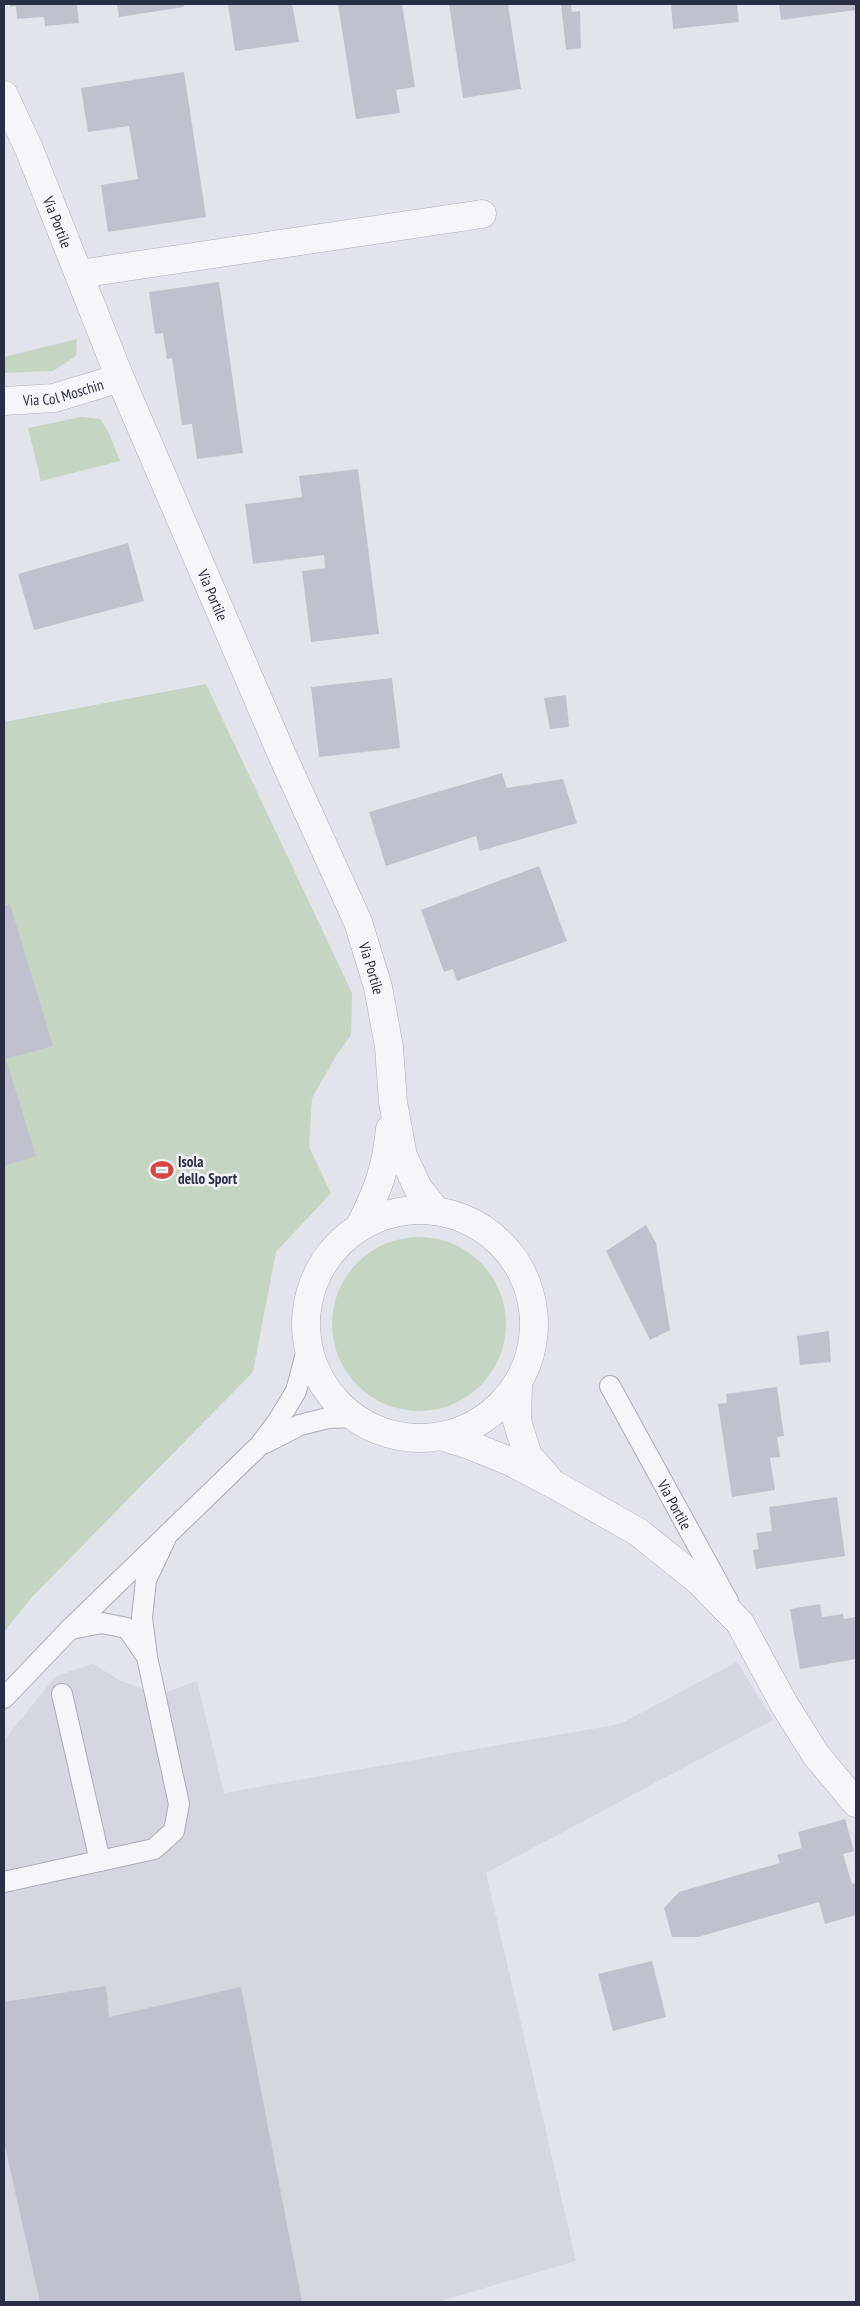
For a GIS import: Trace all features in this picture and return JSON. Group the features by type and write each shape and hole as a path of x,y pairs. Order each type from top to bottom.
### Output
{"street":[{"name":"Via Portile","path":"4,96 29,149 120,378 283,757 358,922 378,987 389,1047 393,1102 403,1156 418,1188 436,1211"},
{"path":"79,274 482,214"},
{"name":"Via Col Moschin","path":"4,401 54,398 120,378"},
{"name":"Via Portile","path":"360,1226 377,1192 387,1160 393,1102"},
{"path":"405,1210 436,1211 468,1218 492,1234 518,1262 531,1294 536,1332 527,1369 518,1386 507,1400 478,1424 444,1437 406,1438 370,1427 340,1406 318,1376 308,1346 306,1316 312,1285 326,1258 348,1235 374,1219 405,1210"},
{"name":"Via Portile","path":"518,1386 517,1421 528,1456 555,1485"},
{"name":"Via Portile","path":"444,1437 509,1461 555,1485 638,1532 699,1581 740,1623 784,1704 816,1754 856,1803"}],"lane":[{"path":"4,1698 70,1629 165,1540 259,1446 278,1421 296,1390 308,1346"},
{"name":"Via Portile","path":"610,1386 740,1623"},
{"path":"259,1446 300,1425 328,1418 356,1417"},
{"path":"4,1882 154,1849 174,1831 179,1804 148,1657 142,1618 146,1580 165,1540"},
{"path":"70,1629 102,1623 127,1628 148,1657"},
{"path":"62,1694 100,1861"}],"shaded area":[{"path":"737,1662 773,1720 486,1873 576,2261 437,2302 4,2302 4,1740 56,1676 93,1664 119,1680 159,1695 197,1681 224,1793 620,1724"}],"green space":[{"path":"77,339 76,356 53,371 4,373 4,357"},
{"path":"81,417 100,419 109,433 120,461 41,481 28,428"},
{"name":"Isola dello Sport","path":"206,684 352,993 351,1035 336,1056 312,1098 309,1147 331,1193 276,1252 253,1372 31,1598 4,1632 4,722"},
{"path":"410,1237 428,1237 452,1243 467,1251 481,1262 492,1276 500,1291 505,1307 505,1341 500,1357 492,1372 481,1386 467,1397 444,1408 428,1411 410,1411 386,1405 371,1397 357,1386 346,1372 335,1349 332,1333 332,1315 338,1291 346,1276 357,1262 371,1251 394,1240"}],"building":[{"path":"10,4 77,4 79,23 45,26 44,17 17,19 16,6 10,7"},
{"path":"117,4 183,4 184,7 119,17"},
{"path":"228,4 292,4 299,42 235,51"},
{"path":"338,4 402,4 415,87 396,90 400,113 356,119"},
{"path":"449,4 508,4 521,89 463,98"},
{"path":"561,4 571,4 572,12 580,11 581,48 566,50"},
{"path":"671,4 737,4 739,22 673,29"},
{"path":"779,4 856,4 856,10 781,20"},
{"path":"184,72 206,217 108,232 101,185 138,179 129,126 88,132 81,88"},
{"path":"219,282 243,453 197,459 192,424 182,425 172,358 167,359 163,333 155,334 149,292"},
{"path":"358,469 379,634 311,642 302,571 325,568 324,555 253,564 245,504 302,497 299,476"},
{"path":"128,543 144,601 34,630 18,574"},
{"path":"392,678 400,748 319,757 311,687"},
{"path":"566,695 569,727 550,729 544,698"},
{"path":"502,773 507,788 563,779 577,823 480,851 476,836 386,866 369,812"},
{"path":"539,866 567,941 457,981 453,969 444,972 421,910"},
{"path":"10,904 53,1046 6,1059 36,1156 4,1166 4,906"},
{"path":"646,1225 656,1243 670,1330 650,1340 606,1251"},
{"path":"829,1331 831,1362 800,1365 797,1336"},
{"path":"777,1387 784,1436 777,1437 780,1457 770,1458 775,1490 732,1497 718,1404 727,1403 726,1394"},
{"path":"837,1497 845,1556 756,1569 753,1550 759,1549 756,1533 772,1531 769,1507"},
{"path":"820,1604 822,1617 843,1614 844,1619 856,1617 856,1659 800,1669 790,1609"},
{"path":"845,1819 854,1851 843,1854 852,1884 856,1883 856,1915 825,1924 819,1902 698,1937 672,1937 664,1908 679,1892 780,1863 777,1855 802,1848 798,1832"},
{"path":"652,1961 666,2017 613,2031 598,1974"},
{"path":"106,1986 109,2017 241,1987 302,2302 40,2302 4,2142 4,2002"}],"place":[{"name":"Isola dello Sport","path":"162,1170"}]}
